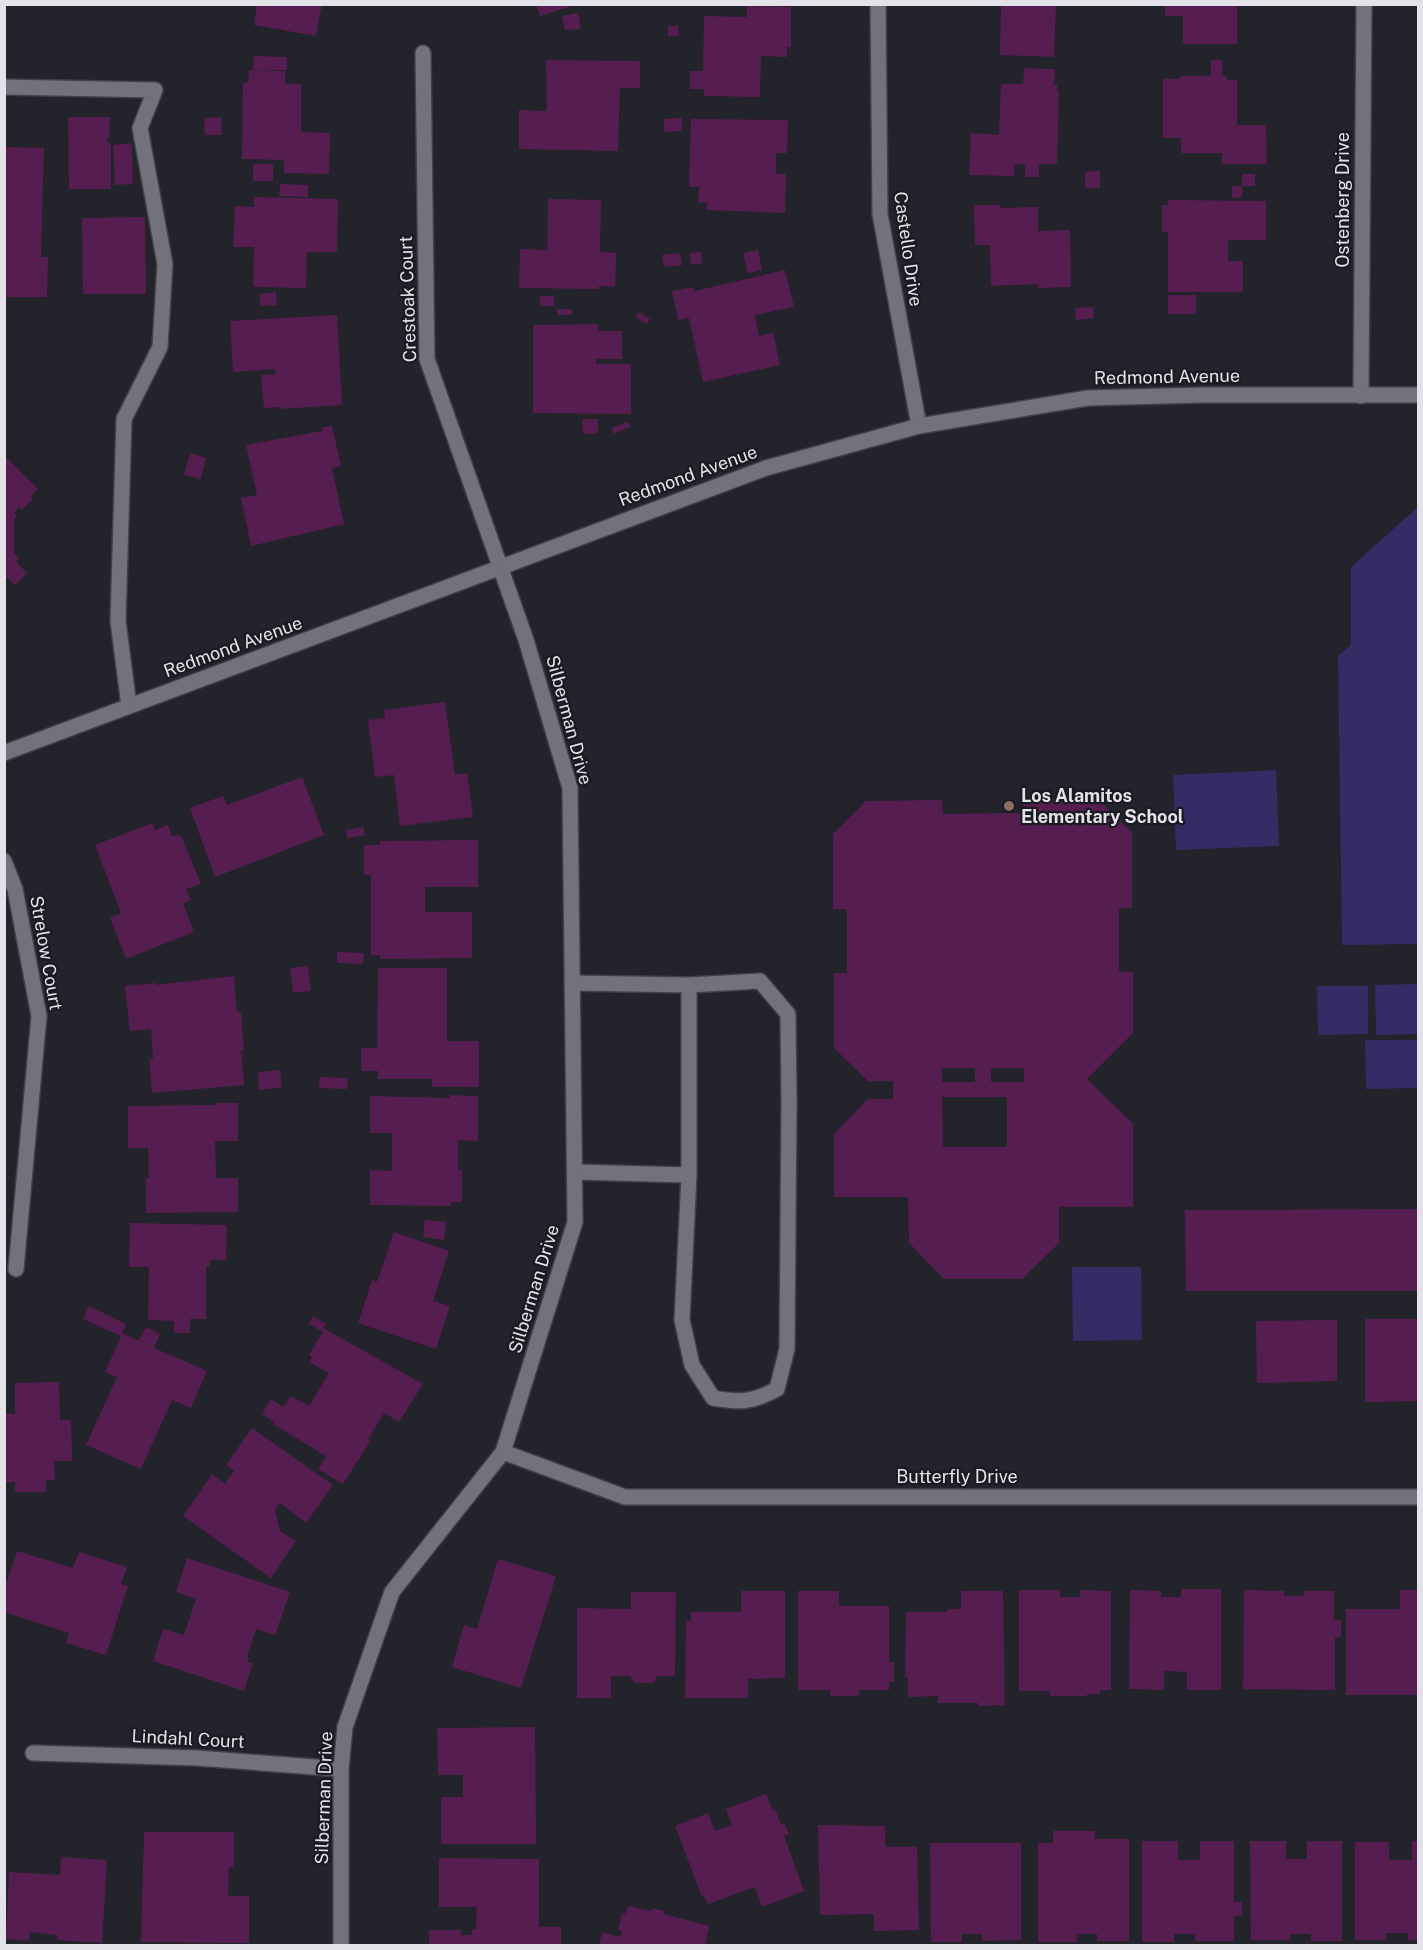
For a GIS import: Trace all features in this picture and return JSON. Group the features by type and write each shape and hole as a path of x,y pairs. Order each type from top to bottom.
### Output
{"street":[{"name":"Castello Drive","path":"878,4 880,214 919,426"},
{"name":"Ostenberg Drive","path":"1361,396 1364,4"},
{"name":"Crestoak Court","path":"423,53 427,359 501,567"},
{"path":"4,87 155,90 140,128 165,264 160,347 124,419 118,621 129,706"},
{"name":"Redmond Avenue","path":"4,753 766,468 919,426 1088,398 1202,395 1419,395"},
{"name":"Silberman Drive","path":"341,1946 341,1769 345,1727 392,1592 503,1452 575,1222 570,788 526,640 501,567"},
{"name":"Strelow Court","path":"4,861 15,889 39,1016 16,1269"},
{"path":"572,983 689,985 760,981 788,1014 787,1348 777,1389 759,1399 737,1402 713,1398 692,1365 682,1320 689,1175 689,985"},
{"path":"575,1172 689,1175"},
{"name":"Butterfly Drive","path":"503,1452 625,1497 1419,1497"},
{"name":"Lindahl Court","path":"33,1753 197,1758 341,1769"}],"shaded area":[{"path":"1418,507 1418,944 1342,945 1338,656 1351,645 1351,567"},
{"path":"1276,770 1279,846 1176,850 1173,775"},
{"path":"1418,984 1418,1034 1376,1035 1375,985"},
{"path":"1317,986 1368,986 1368,1034 1318,1035"},
{"path":"1365,1040 1418,1040 1418,1088 1366,1089"},
{"path":"1072,1267 1141,1267 1142,1340 1073,1341"}],"building":[{"path":"257,4 322,4 316,36 254,25"},
{"path":"536,4 575,4 575,5 540,16"},
{"path":"1001,4 1056,4 1054,57 1000,55"},
{"path":"1165,4 1237,4 1237,44 1183,44 1183,16 1165,16"},
{"path":"747,6 791,7 791,47 787,47 787,57 761,56 760,97 704,96 704,89 690,89 690,71 703,71 704,16 747,17"},
{"path":"578,13 581,29 565,30 562,16"},
{"path":"668,26 678,26 679,36 668,36"},
{"path":"254,56 287,57 287,70 253,70"},
{"path":"546,60 640,61 640,88 620,88 618,151 519,149 519,110 547,111"},
{"path":"1211,60 1222,60 1223,76 1227,76 1227,80 1237,80 1237,125 1266,125 1267,164 1222,164 1222,153 1181,153 1181,138 1163,138 1163,79 1180,79 1180,76 1211,76"},
{"path":"1024,68 1055,69 1054,85 1057,85 1057,90 1059,90 1057,164 1039,164 1039,177 1025,177 1025,164 1015,164 1014,176 969,175 971,133 999,135 1001,84 1023,84"},
{"path":"249,70 285,71 285,84 301,84 301,132 330,133 329,174 284,173 284,160 242,159 243,83 248,83"},
{"path":"68,117 110,117 107,143 111,143 111,189 69,189"},
{"path":"221,117 222,135 205,135 204,118"},
{"path":"682,118 682,131 664,132 664,119"},
{"path":"691,119 788,120 787,153 776,153 776,174 786,174 785,213 706,210 707,203 698,202 699,187 689,187"},
{"path":"132,143 133,184 115,185 113,145"},
{"path":"4,147 44,148 41,257 48,257 47,297 4,297"},
{"path":"253,164 273,164 273,181 253,181"},
{"path":"1100,171 1100,188 1085,188 1085,172"},
{"path":"1242,174 1255,174 1255,186 1242,186"},
{"path":"280,184 308,185 308,197 279,196"},
{"path":"1232,186 1242,186 1242,197 1232,198"},
{"path":"254,197 338,199 337,252 307,252 306,288 253,287 254,247 233,247 235,206 254,207"},
{"path":"548,199 601,200 600,252 616,253 615,287 599,286 599,289 519,288 520,249 547,250"},
{"path":"1168,200 1266,201 1266,240 1228,240 1228,261 1243,261 1243,292 1168,292 1168,232 1162,232 1162,205 1168,205"},
{"path":"974,205 1000,205 1000,208 1038,207 1038,231 1070,230 1071,287 1038,288 1038,284 991,286 990,245 975,245"},
{"path":"145,217 146,294 83,294 82,218"},
{"path":"758,250 762,270 748,273 743,253"},
{"path":"701,252 702,263 691,265 690,253"},
{"path":"680,253 682,265 664,267 662,255"},
{"path":"785,270 794,307 755,315 759,336 773,333 780,365 703,382 689,318 678,320 672,291 694,287 695,291"},
{"path":"276,292 277,305 260,306 260,294"},
{"path":"1168,295 1196,295 1196,314 1168,314"},
{"path":"540,296 554,296 554,306 540,306"},
{"path":"1093,307 1094,318 1076,320 1075,308"},
{"path":"557,309 572,309 572,315 557,315"},
{"path":"639,312 650,319 647,324 635,317"},
{"path":"337,315 342,405 264,408 261,375 275,374 275,369 233,372 230,321"},
{"path":"598,324 598,331 622,331 622,359 596,359 596,364 631,364 631,414 533,413 533,325"},
{"path":"582,419 598,419 598,433 583,434"},
{"path":"628,422 630,427 614,434 612,428"},
{"path":"332,426 341,466 332,468 344,524 251,546 241,498 257,495 246,445 322,431 321,428"},
{"path":"190,453 206,458 201,479 184,475"},
{"path":"4,455 38,489 30,496 33,499 22,510 19,507 14,513 17,516 14,520 14,553 19,558 16,562 27,573 15,585 4,575"},
{"path":"445,702 455,775 467,773 473,817 400,826 394,775 375,777 368,720 385,718 384,710"},
{"path":"302,777 324,835 215,877 190,808 223,796 227,805"},
{"path":"1023,799 1098,799 1132,833 1132,908 1119,908 1119,972 1133,972 1133,1033 1087,1079 1133,1124 1133,1207 1059,1207 1059,1243 1022,1279 944,1279 909,1243 908,1197 834,1197 834,1134 868,1099 893,1099 893,1081 868,1081 834,1048 834,973 847,973 847,909 833,909 833,834 866,801 942,800 943,814 1024,813","holes":["942,1068 975,1068 975,1082 942,1082","991,1068 1024,1068 1024,1082 991,1082","942,1097 1007,1097 1007,1147 943,1147"]},
{"path":"152,823 155,830 168,825 172,836 181,835 201,884 186,889 191,900 183,903 194,932 126,959 110,918 121,913 95,845"},
{"path":"363,827 365,835 347,838 346,830"},
{"path":"478,840 478,887 425,887 425,912 472,912 472,958 380,959 380,955 371,955 371,875 364,875 364,845 380,845 380,841"},
{"path":"337,952 364,953 363,964 337,963"},
{"path":"308,966 311,991 293,993 290,968"},
{"path":"378,968 447,968 447,1041 479,1041 479,1087 432,1087 432,1079 378,1079 378,1071 361,1071 361,1048 377,1048"},
{"path":"234,976 237,1012 241,1012 244,1085 152,1093 149,1059 153,1059 151,1029 130,1031 125,986 156,983 156,985"},
{"path":"280,1070 282,1087 259,1090 258,1072"},
{"path":"320,1077 348,1078 347,1089 319,1088"},
{"path":"450,1095 478,1096 478,1141 458,1140 458,1170 462,1170 462,1202 451,1202 451,1206 370,1205 370,1170 392,1171 392,1133 370,1133 370,1096 450,1098"},
{"path":"215,1103 238,1103 238,1141 215,1141 216,1178 238,1178 238,1212 146,1213 146,1178 149,1178 148,1148 128,1148 128,1106 215,1105"},
{"path":"1418,1209 1418,1291 1186,1291 1185,1210"},
{"path":"425,1220 446,1222 444,1240 423,1237"},
{"path":"130,1223 227,1225 226,1260 210,1260 210,1266 206,1266 206,1319 190,1319 190,1333 174,1333 174,1321 148,1320 149,1267 129,1267"},
{"path":"394,1232 449,1251 433,1301 450,1306 436,1349 358,1323 372,1280 377,1282"},
{"path":"89,1306 126,1324 122,1333 150,1346 139,1340 146,1327 160,1334 154,1348 207,1371 191,1408 172,1400 141,1469 86,1445 117,1377 105,1372 121,1336 83,1319"},
{"path":"313,1316 326,1324 323,1328 423,1384 399,1422 384,1413 368,1439 371,1440 343,1484 318,1469 326,1456 273,1424 274,1422 262,1414 271,1399 283,1407 291,1396 309,1406 329,1373 309,1362 312,1357 309,1355 323,1332 309,1324"},
{"path":"1365,1319 1418,1319 1418,1401 1365,1402"},
{"path":"1337,1320 1337,1381 1257,1383 1256,1321"},
{"path":"59,1382 60,1420 71,1420 72,1461 54,1461 55,1480 46,1480 46,1492 15,1492 15,1482 4,1482 4,1414 15,1414 15,1383"},
{"path":"252,1428 333,1485 306,1523 280,1503 275,1510 280,1531 296,1541 271,1578 183,1516 212,1474 225,1484 234,1471 226,1465"},
{"path":"17,1551 73,1568 79,1552 127,1567 121,1584 128,1586 106,1655 66,1643 69,1633 4,1612 4,1590"},
{"path":"187,1558 290,1592 275,1635 256,1629 247,1657 248,1662 253,1663 244,1691 153,1661 163,1629 184,1635 196,1599 176,1592"},
{"path":"498,1559 556,1576 521,1688 452,1667 464,1625 477,1629"},
{"path":"1181,1589 1221,1589 1221,1690 1187,1690 1187,1672 1164,1671 1164,1690 1129,1689 1130,1590 1161,1591 1161,1597 1181,1597"},
{"path":"1019,1590 1060,1590 1060,1597 1080,1597 1080,1590 1111,1591 1111,1690 1100,1690 1100,1694 1087,1694 1087,1696 1050,1696 1050,1691 1019,1691"},
{"path":"1244,1590 1284,1591 1284,1596 1304,1596 1304,1591 1334,1591 1334,1620 1341,1620 1341,1637 1335,1637 1335,1690 1243,1689"},
{"path":"1400,1590 1418,1590 1418,1695 1346,1695 1346,1609 1400,1609"},
{"path":"741,1591 785,1591 785,1678 748,1679 748,1698 685,1698 686,1621 691,1621 691,1612 741,1612"},
{"path":"798,1591 839,1591 839,1606 889,1606 889,1662 894,1662 894,1682 889,1682 889,1690 859,1690 859,1696 830,1696 830,1690 798,1690"},
{"path":"961,1591 1003,1591 1005,1705 978,1706 978,1703 938,1703 938,1696 908,1697 908,1678 905,1678 906,1612 947,1612 947,1609 961,1609"},
{"path":"631,1592 676,1592 675,1676 656,1676 656,1680 652,1683 635,1683 630,1676 611,1676 611,1698 577,1698 577,1608 631,1609"},
{"path":"535,1727 536,1844 441,1844 441,1797 463,1797 463,1775 438,1775 437,1728"},
{"path":"766,1794 772,1810 775,1808 781,1825 784,1823 789,1834 784,1836 804,1891 762,1907 755,1887 708,1904 704,1896 702,1897 675,1826 708,1813 715,1831 732,1825 726,1809"},
{"path":"818,1825 885,1826 885,1847 917,1847 919,1930 874,1931 874,1914 820,1915"},
{"path":"1053,1831 1095,1831 1095,1839 1129,1839 1129,1941 1097,1941 1097,1934 1077,1934 1077,1942 1038,1942 1038,1843 1053,1843"},
{"path":"144,1832 234,1832 234,1867 229,1867 228,1896 249,1896 249,1943 141,1942"},
{"path":"1142,1841 1178,1841 1178,1860 1200,1860 1200,1841 1234,1841 1234,1902 1242,1902 1242,1916 1234,1916 1234,1941 1195,1941 1195,1934 1174,1934 1174,1942 1142,1942"},
{"path":"1250,1841 1286,1841 1286,1859 1307,1859 1307,1841 1342,1841 1342,1941 1311,1941 1311,1934 1290,1934 1290,1940 1251,1940"},
{"path":"1412,1841 1418,1841 1418,1940 1408,1940 1408,1933 1386,1933 1386,1940 1355,1940 1355,1842 1389,1842 1389,1860 1412,1860"},
{"path":"930,1843 1021,1843 1021,1940 982,1941 982,1934 962,1934 962,1942 931,1942"},
{"path":"61,1857 107,1860 102,1943 57,1940 57,1935 30,1932 29,1941 6,1939 9,1872 60,1875"},
{"path":"439,1858 539,1859 539,1927 561,1927 561,1946 429,1946 429,1930 461,1930 461,1935 472,1935 472,1929 476,1929 477,1907 439,1907"},
{"path":"628,1906 651,1911 652,1908 665,1911 664,1914 709,1926 705,1946 599,1946 602,1932 620,1937 622,1931 618,1930 622,1914 625,1914"}],"place":[{"name":"Los Alamitos Elementary School","path":"1009,806"}]}
